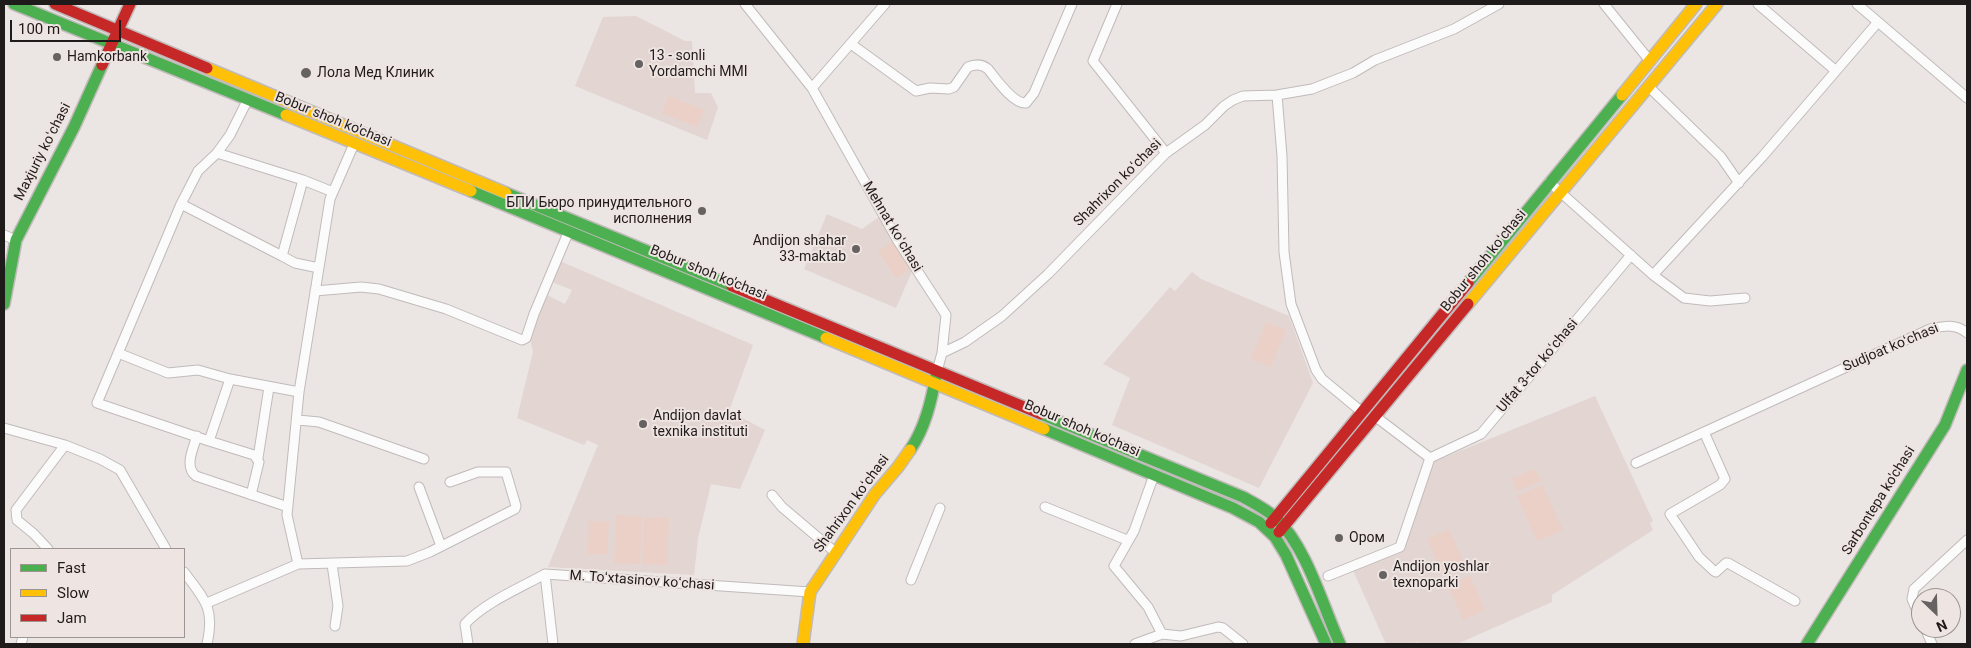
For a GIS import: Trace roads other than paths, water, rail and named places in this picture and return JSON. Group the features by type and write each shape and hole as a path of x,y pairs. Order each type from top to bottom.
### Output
{"main road":[{"name":"Bobur shoh ko'chasi","path":"14,4 568,233 750,306 1233,508 1259,522 1275,537 1286,555 1326,644"},
{"name":"Bobur shoh ko'chasi","path":"55,4 357,132 1243,497 1260,506 1284,527 1305,564 1340,644"},
{"name":"Maxjuriy koʻchasi","path":"4,304 16,240 74,126 130,4"},
{"name":"Bobur shoh koʻchasi","path":"1266,528 1696,4"},
{"name":"Bobur shoh koʻchasi","path":"1275,537 1376,418 1560,191 1717,4"},
{"name":"Sarbontepa ko'chasi","path":"1806,644 1945,425 1967,370"},
{"name":"Shahrixon koʻchasi","path":"803,644 810,592 875,494 898,467 913,445 930,406 937,371"},
{"path":"1292,498 1302,505"}],"street":[{"name":"Mehnat koʻchasi","path":"745,4 812,88 898,241 943,310 946,316 942,353 937,371"},
{"path":"812,88 885,4"},
{"path":"852,44 916,90 930,88 949,89 954,86 968,67 978,65 988,69 1013,98 1026,103 1034,93 1072,4"},
{"path":"1117,4 1093,61 1166,153"},
{"name":"Shahrixon koʻchasi","path":"942,353 965,342 1002,316 1048,274 1166,153 1205,125 1224,106 1233,100 1243,96 1277,95 1312,89 1353,73 1375,60 1454,29 1499,4"},
{"path":"1604,4 1650,61"},
{"path":"1758,4 1836,71"},
{"path":"1857,4 1967,98"},
{"path":"1653,275 1739,183 1878,22"},
{"path":"1648,87 1721,157 1739,183"},
{"path":"1277,95 1282,156 1284,252 1291,304 1316,370 1322,379 1362,412"},
{"path":"247,100 230,135 217,154 198,171 181,204 97,403 254,455 258,458"},
{"path":"298,564 287,515 298,420 299,392 330,199 354,144"},
{"path":"217,154 303,180 333,192"},
{"path":"282,256 303,180"},
{"path":"1549,182 1653,275 1684,298 1710,301 1745,298"},
{"path":"181,204 295,264 319,268"},
{"path":"315,291 361,287 379,289 446,309 522,340 526,338 568,233"},
{"path":"4,234 16,240"},
{"name":"Ulfat 3-tor koʻchasi","path":"1430,458 1481,434 1631,255"},
{"name":"Sudjoat koʻchasi","path":"1636,463 1930,329 1943,326 1961,327 1967,333"},
{"path":"118,353 168,373 198,370 230,379 299,392"},
{"path":"209,441 230,379"},
{"path":"251,495 259,462 258,458 269,387"},
{"path":"1328,576 1400,546 1430,458 1376,418"},
{"path":"298,420 319,422 424,459"},
{"path":"4,428 65,445 100,459 120,470 165,548"},
{"path":"1704,432 1725,479 1720,484 1670,514 1699,557 1714,572 1728,563 1795,601"},
{"path":"197,436 189,466 191,472 196,476 288,506"},
{"path":"47,548 17,520 15,515 16,510 65,445"},
{"path":"207,603 298,564 407,561 515,509 516,506 506,472 478,472 450,482"},
{"path":"1154,475 1134,531 1127,540 1114,566 1148,607 1162,634"},
{"path":"418,487 441,546"},
{"path":"772,495 782,507 835,552"},
{"path":"1045,507 1127,540"},
{"path":"911,580 940,508"},
{"path":"1915,588 1967,540"},
{"path":"332,564 338,606 335,626"},
{"path":"185,573 207,603 211,626 207,644"},
{"path":"468,644 465,624 469,619 501,598 545,574 553,644"},
{"name":"M. Toʻxtasinov koʻchasi","path":"545,574 810,592"},
{"path":"1135,644 1162,634 1181,636 1218,627 1223,628 1243,644"}],"place":[{"name":"Hamkorbank","path":"57,57"},
{"name":"13 - sonli Yordamchi MMI","path":"639,64"},
{"name":"Лола Мед Клиник","path":"306,73"},
{"name":"БПИ Бюро принудительного исполнения","path":"702,211"},
{"name":"Andijon shahar 33-maktab","path":"856,249"},
{"name":"Andijon davlat texnika instituti","path":"643,424"},
{"name":"Ором","path":"1339,538"},
{"name":"Andijon yoshlar texnoparki","path":"1383,575"}]}
